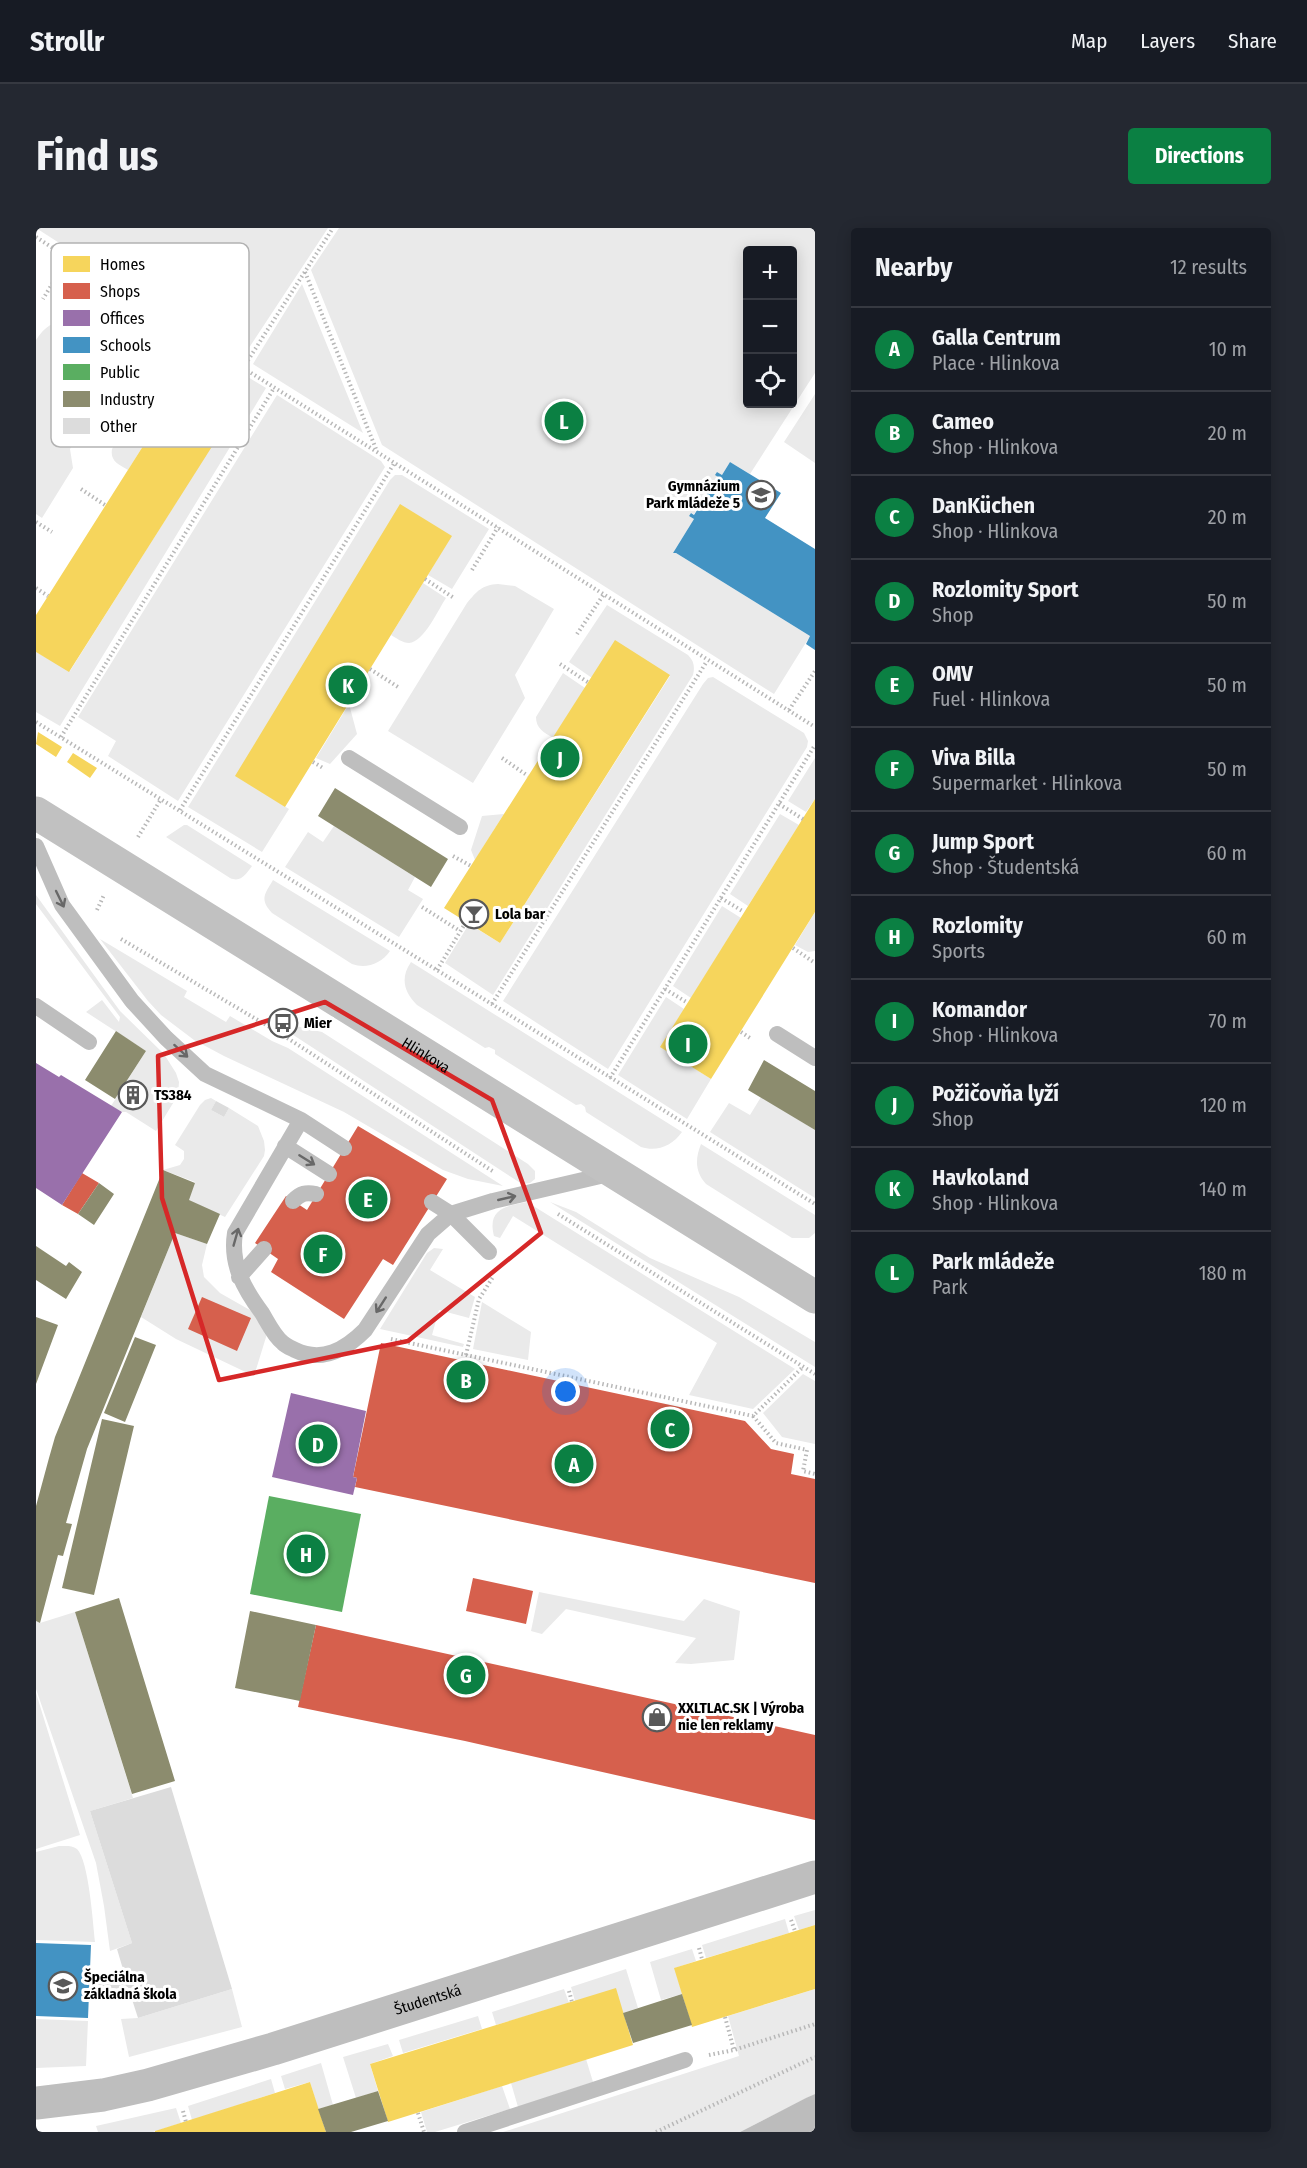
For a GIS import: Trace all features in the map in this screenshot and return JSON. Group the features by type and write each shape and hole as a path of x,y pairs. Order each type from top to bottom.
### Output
{"main road":[{"name":"Hlinkova","path":"36,813 815,1297"}],"street":[{"name":"Študentská","path":"36,2103 103,2095 148,2085 273,2049 815,1877"}],"lane":[{"path":"349,758 460,827"},
{"path":"36,846 62,905 132,1001 166,1038 205,1074 301,1119 345,1148"},
{"path":"36,1006 89,1042"},
{"path":"777,1034 815,1058"},
{"path":"301,1119 235,1233 232,1248 240,1277 251,1299 283,1344 311,1355 336,1352 355,1340 364,1330 422,1231 451,1214 613,1172"},
{"path":"285,1146 329,1174"},
{"path":"293,1201 299,1195 307,1192 316,1194"},
{"path":"432,1202 451,1214 489,1252"},
{"path":"240,1277 264,1249"},
{"path":"465,2132 685,2060"}],"path":[{"path":"249,359 333,228"},
{"path":"36,237 51,247"},
{"path":"304,272 376,450"},
{"path":"43,299 51,286"},
{"path":"249,372 815,727"},
{"path":"249,429 274,388"},
{"path":"61,737 238,447"},
{"path":"180,810 395,462"},
{"path":"81,489 105,505"},
{"path":"36,522 52,532"},
{"path":"472,570 498,528"},
{"path":"425,579 454,598"},
{"path":"36,588 48,596"},
{"path":"577,634 604,594"},
{"path":"492,1004 707,661"},
{"path":"560,664 589,683"},
{"path":"370,669 398,687"},
{"path":"789,711 815,671"},
{"path":"36,722 815,1204"},
{"path":"610,1078 815,745"},
{"path":"502,758 528,776"},
{"path":"313,762 328,771"},
{"path":"779,804 802,819"},
{"path":"453,856 471,866"},
{"path":"721,898 744,912"},
{"path":"422,907 460,931"},
{"path":"437,969 466,922"},
{"path":"114,934 278,1032 526,1193 815,1374"},
{"path":"793,948 815,963"},
{"path":"665,988 688,1003"},
{"path":"741,1032 752,1039"},
{"path":"466,1355 479,1299 498,1270"},
{"path":"364,1330 375,1336 753,1416 776,1443 807,1450 802,1471 815,1474"},
{"path":"753,1416 803,1367"},
{"path":"725,2017 734,2050"},
{"path":"685,2060 734,2050 815,2024"},
{"path":"656,2132 815,2057"},
{"path":"418,2113 424,2132"}],"highlighted area":[{"path":"325,1002 492,1100 541,1233 408,1341 219,1380 162,1198 158,1056"}],"shaded area":[{"path":"36,228 328,228 249,348 249,243 59,243"},
{"path":"339,228 815,228 815,373 797,401 797,246 743,246 743,408 792,408 750,474 730,462 722,475 717,472 718,477 694,514 691,513 689,516 694,519 673,553 810,636 774,694 382,445 311,270"},
{"path":"302,284 363,433 253,364"},
{"path":"50,325 51,447 71,447 73,468 42,518 36,514 36,340"},
{"path":"249,378 266,388 249,416"},
{"path":"815,394 815,463 784,442"},
{"path":"277,395 381,461 385,467 178,801 108,756 116,741 78,717 245,447 249,447 249,440"},
{"path":"113,447 142,447 128,470 114,459"},
{"path":"171,447 230,447 60,726 36,712 36,652 70,671 179,498"},
{"path":"395,475 402,475 489,529 452,589 428,575 451,536 236,776 289,809 262,852 188,807"},
{"path":"423,583 446,598 420,637 409,643 404,642 391,635"},
{"path":"498,584 515,586 554,609 515,675 525,698 473,783 388,731 467,603 480,589"},
{"path":"607,605 688,655 694,664 693,675 493,995 445,963 469,924 500,943 670,676 592,678 569,662"},
{"path":"563,673 585,688 553,738 539,727 536,717"},
{"path":"713,677 804,733 808,741 807,747 608,1069 503,1001 703,684 708,678"},
{"path":"349,704 357,734 330,764 316,758"},
{"path":"815,758 815,799 806,812 788,801"},
{"path":"504,814 475,860 471,850 482,816"},
{"path":"780,814 799,825 748,906 730,894"},
{"path":"184,825 252,866 240,879 230,878 166,837"},
{"path":"334,826 415,877 408,890 423,899 399,937 285,867 308,832 323,842"},
{"path":"273,880 390,951 373,964 363,966 352,964 272,913 264,900"},
{"path":"36,895 120,1011 164,1054 176,1073 179,1082 178,1095 156,1131 126,1112 111,1106 146,1051 86,1012 102,1000 119,1022 120,1017 36,904"},
{"path":"722,906 741,918 691,998 673,986"},
{"path":"815,912 815,951 808,952 795,945"},
{"path":"100,939 187,991 184,997 226,1022 230,1016 288,1048 503,1186 468,1179 443,1170 344,1112 194,1040 161,1015"},
{"path":"411,962 682,1132 664,1147 653,1149 641,1147 586,1112 585,1107 581,1104 576,1105 495,1054 495,1050 485,1048 417,1005 405,985 405,974"},
{"path":"666,997 684,1009 661,1047 711,1079 687,1119 618,1075"},
{"path":"283,1023 322,1032 528,1164 535,1171 535,1179 530,1183 522,1184 281,1027"},
{"path":"761,1097 815,1130 815,1198 710,1132 729,1103 750,1115"},
{"path":"211,1098 216,1101 211,1110 224,1117 229,1108 258,1126 264,1141 264,1156 225,1217 188,1200 195,1182 163,1170 180,1165 184,1159 184,1151 175,1145 200,1105"},
{"path":"701,1144 815,1215 815,1233 809,1238 792,1238 706,1184 697,1165"},
{"path":"527,1202 795,1369 753,1409 689,1395 717,1343 513,1216 500,1238 494,1236 493,1220 496,1214 505,1207"},
{"path":"550,1202 576,1212 650,1258 739,1297 815,1342 815,1367"},
{"path":"175,1233 207,1244 202,1265 204,1277 220,1293 257,1314 267,1334 254,1376 176,1339 141,1317"},
{"path":"434,1248 443,1249 430,1270 475,1297 469,1318 439,1310 432,1335 464,1344 463,1347 380,1329 427,1253"},
{"path":"482,1302 531,1332 528,1360 473,1349"},
{"path":"803,1374 815,1381 815,1444 782,1437 763,1413"},
{"path":"539,1592 684,1621 704,1599 740,1611 734,1660 691,1664 675,1663 696,1638 566,1609 542,1634 531,1631"},
{"path":"75,1612 133,1798 90,1811 132,1943 110,1951 96,1863 36,1689 36,1621 40,1623"},
{"path":"36,1693 80,1835 36,1849"},
{"path":"59,1846 77,1849 85,1866 95,1942 36,1940 36,1852"},
{"path":"815,1910 815,1925 799,1930 794,1916"},
{"path":"785,1919 789,1933 706,1958 702,1945"},
{"path":"692,1949 696,1961 675,1968 682,1994 661,2000 650,1962"},
{"path":"626,1969 638,2008 623,2013 575,2001 571,1987"},
{"path":"232,1989 242,2027 129,2057 121,2019 138,2018"},
{"path":"564,1989 569,2003 496,2025 492,2012"},
{"path":"815,1989 815,2094 740,2132 503,2132 739,2056 728,2016"},
{"path":"478,2016 482,2029 403,2053 399,2040"},
{"path":"36,2019 88,2021 86,2066 36,2068"},
{"path":"388,2044 393,2056 370,2064 378,2091 356,2098 343,2057"},
{"path":"586,2059 593,2082 518,2107 511,2083"},
{"path":"321,2063 333,2105 318,2109 310,2082 285,2089 281,2076"},
{"path":"271,2079 275,2093 192,2120 188,2106"},
{"path":"502,2086 510,2109 435,2132 427,2132 421,2112"},
{"path":"815,2094 815,2132 740,2132 806,2098"},
{"path":"176,2108 181,2123 153,2132 98,2132 96,2126"}],"building: Homes":[{"path":"142,447 212,447 69,672 36,652 36,615"},
{"path":"400,504 452,536 285,807 235,776"},
{"path":"615,640 670,675 500,943 444,908"},
{"path":"38,732 62,747 56,757 36,744"},
{"path":"73,753 97,768 90,778 67,762"},
{"path":"815,799 815,912 711,1079 660,1047"},
{"path":"815,1925 815,1989 692,2027 674,1968"},
{"path":"616,1988 633,2045 388,2122 370,2064"},
{"path":"310,2082 326,2132 155,2132 155,2131"}],"building: Shops":[{"path":"358,1126 447,1179 393,1265 383,1259 344,1319 271,1272 278,1259 255,1243 286,1196 307,1210"},
{"path":"82,1173 99,1183 78,1214 62,1205"},
{"path":"202,1297 251,1318 237,1351 188,1329"},
{"path":"381,1343 745,1421 771,1449 794,1454 791,1474 815,1479 815,1583 355,1487 357,1478 353,1477"},
{"path":"473,1578 533,1591 526,1624 466,1611"},
{"path":"316,1625 815,1735 815,1820 465,1741 298,1707"}],"building: Offices":[{"path":"36,1063 59,1077 61,1075 122,1112 62,1205 36,1188"},
{"path":"291,1393 366,1411 353,1477 357,1478 353,1495 272,1477"}],"building: Schools":[{"path":"730,462 781,493 765,518 815,549 815,650 806,644 810,636 673,553 694,519 689,516 691,513 694,515 718,477 715,475 717,472 722,475"},
{"name":"Špeciálna základná škola","path":"36,1943 91,1945 88,2018 36,2016"}],"building: Public":[{"path":"269,1496 361,1514 342,1612 250,1594"}],"building: Industry":[{"path":"335,788 448,859 431,887 318,816"},
{"path":"116,1031 146,1051 115,1099 85,1080"},
{"path":"764,1060 815,1091 815,1130 748,1090"},
{"path":"163,1170 195,1183 189,1200 220,1214 207,1244 175,1233 87,1449 66,1523 72,1524 63,1556 58,1555 40,1623 36,1621 36,1506 49,1458 55,1437"},
{"path":"99,1183 114,1194 94,1225 78,1214"},
{"path":"36,1246 66,1266 69,1262 82,1272 66,1299 36,1280"},
{"path":"36,1317 58,1325 36,1384"},
{"path":"135,1337 156,1345 125,1422 104,1413"},
{"path":"102,1419 134,1426 94,1595 62,1588"},
{"path":"119,1598 175,1781 132,1794 75,1612"},
{"path":"250,1611 316,1625 300,1701 235,1688"},
{"path":"682,1994 692,2025 633,2043 623,2013"},
{"path":"378,2091 388,2121 351,2132 326,2132 318,2109"}],"building: Other":[{"name":"TS384","path":"134,1082 145,1089 132,1109 121,1102"},
{"path":"216,1101 229,1108 224,1117 211,1110"},
{"path":"171,1787 232,1989 138,2018 128,1987 89,1992 89,1980 125,1976 117,1949 132,1943 90,1811"}],"place":[{"name":"Park mládeže","path":"564,421"},
{"name":"Gymnázium Park mládeže 5","path":"761,495"},
{"name":"Havkoland","path":"348,685"},
{"name":"Požičovňa lyží","path":"560,758"},
{"name":"Lola bar","path":"474,914"},
{"name":"Mier","path":"283,1023"},
{"name":"Komandor","path":"688,1044"},
{"name":"TS384","path":"133,1095"},
{"name":"OMV","path":"368,1199"},
{"name":"Viva Billa","path":"323,1254"},
{"name":"Cameo","path":"466,1380"},
{"name":"DanKüchen","path":"670,1429"},
{"name":"Rozlomity Sport","path":"318,1444"},
{"name":"Galla Centrum","path":"574,1464"},
{"name":"Rozlomity","path":"306,1554"},
{"name":"Jump Sport","path":"466,1675"},
{"name":"XXLTLAC.SK | Výroba nie len reklamy","path":"657,1717"},
{"name":"Špeciálna základná škola","path":"63,1986"}]}
